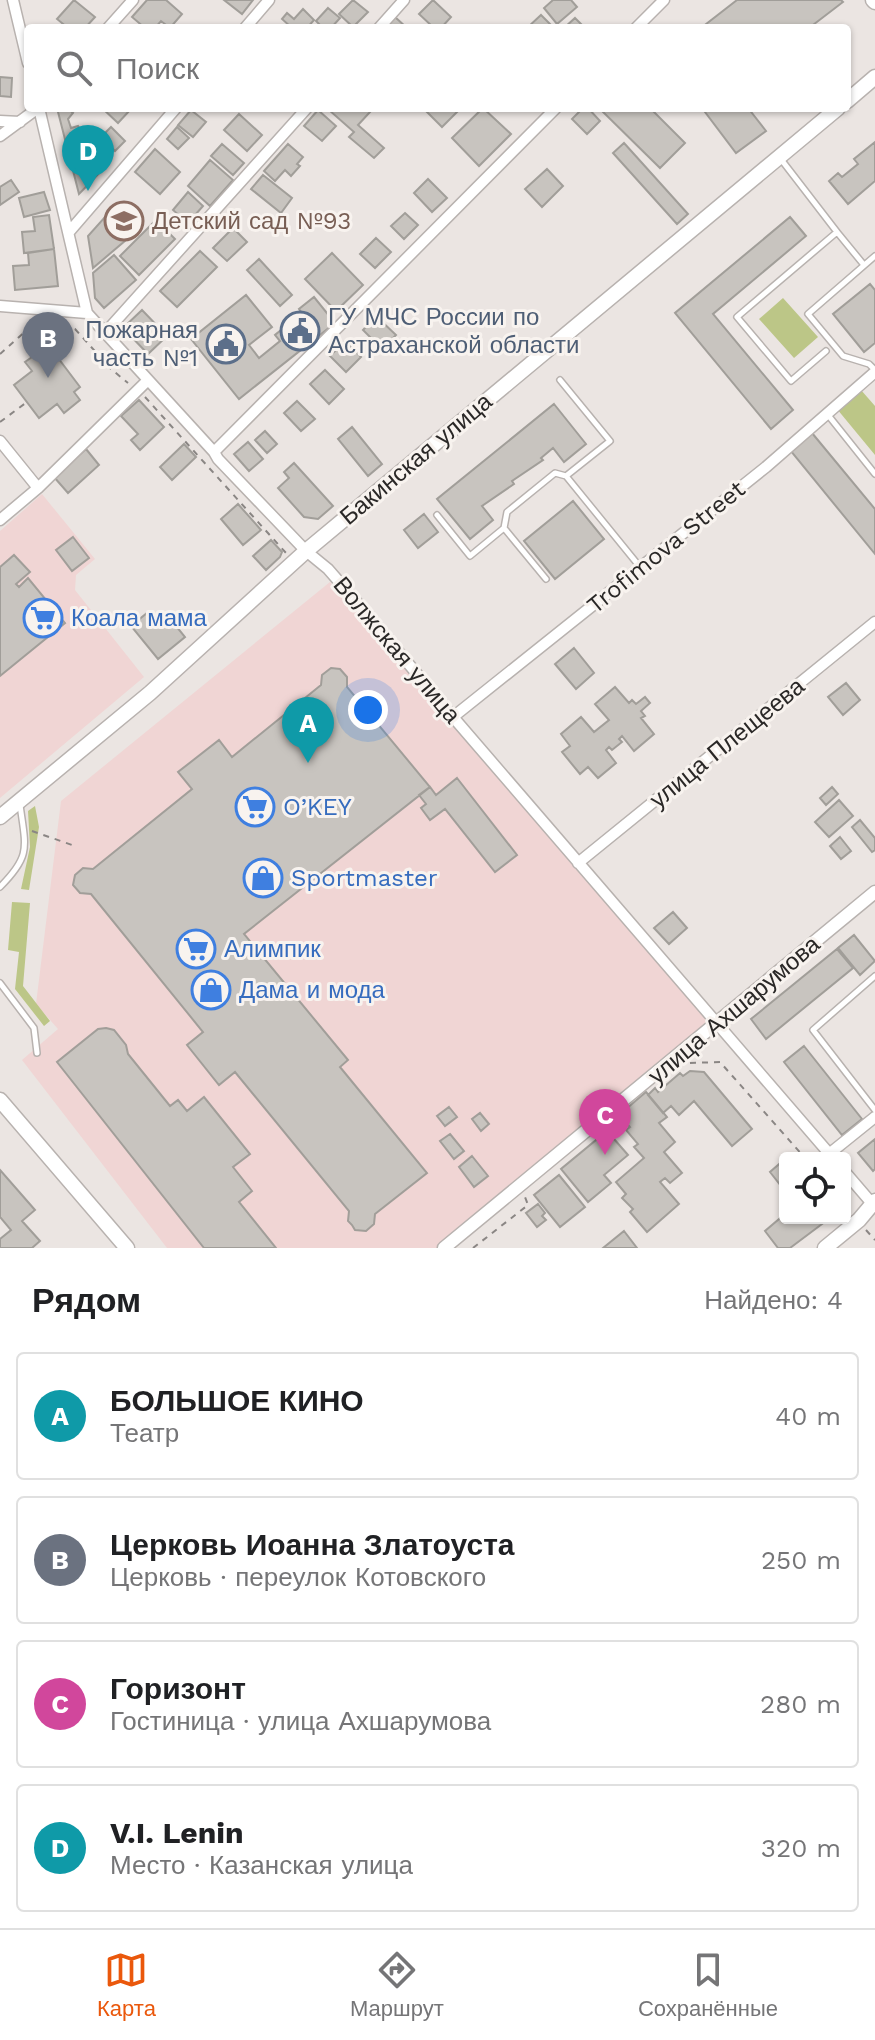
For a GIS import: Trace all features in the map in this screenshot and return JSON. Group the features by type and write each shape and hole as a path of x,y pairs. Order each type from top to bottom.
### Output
{"main road":[{"path":"851,98 875,77"},
{"name":"Бакинская улица","path":"0,817 150,693 306,551 833,112"},
{"path":"0,1100 121,1246"},
{"path":"825,1248 875,1204"}],"street":[{"path":"13,0 24,46"},
{"path":"112,24 133,0"},
{"path":"248,24 269,0"},
{"path":"383,24 404,0"},
{"path":"640,24 664,0"},
{"path":"0,136 33,112"},
{"name":"Волжская улица","path":"39,112 87,313 218,459 353,597 828,1152"},
{"path":"69,232 173,112"},
{"path":"104,334 303,112"},
{"path":"214,452 552,112"},
{"path":"0,121 20,122"},
{"path":"0,306 87,313"},
{"name":"Trofimova Street","path":"453,717 766,467 875,371"},
{"path":"0,520 38,488 147,381"},
{"path":"0,441 38,488"},
{"name":"улица Плещеева","path":"578,863 875,622"},
{"name":"улица Ахшарумова","path":"444,1248 875,892"},
{"path":"836,1152 875,1117"},
{"path":"851,1178 875,1204"}],"lane":[{"path":"779,157 864,265"},
{"path":"826,351 791,381 737,317 837,232"},
{"path":"875,256 808,314 843,356 869,364 875,371"},
{"path":"560,380 610,441 566,476"},
{"path":"827,414 875,474"},
{"path":"437,515 470,556 504,528 507,512 555,473 566,476 640,568"},
{"path":"504,528 546,579"},
{"path":"0,887 19,868 24,856 19,801"},
{"path":"875,976 813,1030 875,1110"},
{"path":"0,983 34,1028 37,1053"}],"path":[{"path":"0,354 27,330 75,329 111,369 149,400 287,554 284,561"},
{"path":"0,422 27,402"},
{"path":"23,828 72,845"},
{"path":"681,1063 720,1062 800,1152"},
{"path":"473,1248 528,1205 525,1196"}],"shaded area":[{"path":"42,494 95,559 76,575 75,590 144,677 0,798 0,531"},
{"path":"330,582 712,1025 440,1248 167,1248 22,1060 58,1029 36,1004 61,801"}],"green space":[{"path":"783,298 818,337 794,358 759,319"},
{"path":"861,390 875,406 875,455 837,409"},
{"path":"35,806 39,827 29,890 21,889 30,847 28,811"},
{"path":"12,902 30,903 23,986 50,1021 44,1026 15,989 19,952 8,950"}],"building":[{"path":"74,0 95,17 89,24 63,24 57,19"},
{"path":"147,0 166,0 182,14 173,24 161,21 158,24 140,24 132,17"},
{"path":"224,0 253,0 242,14"},
{"path":"353,0 368,12 356,24 350,24 339,14"},
{"path":"433,0 451,17 445,24 430,24 419,14"},
{"path":"553,0 571,0 577,7 557,24 544,8"},
{"path":"737,0 843,2 814,24 706,24"},
{"path":"328,8 340,18 335,24 319,24 316,21"},
{"path":"303,9 314,20 310,24 288,24 282,19 287,13 294,19"},
{"path":"541,15 550,24 531,24"},
{"path":"395,17 403,24 389,24"},
{"path":"0,77 12,78 11,97 0,96"},
{"path":"58,112 73,113 68,119 71,128 78,126 104,168 79,194"},
{"path":"106,112 128,112 118,123"},
{"path":"189,112 206,122 193,137 178,125"},
{"path":"316,112 320,112 336,126 322,141 304,126"},
{"path":"331,112 370,112 358,125 384,148 374,158 349,137 354,132"},
{"path":"427,112 457,112 442,127"},
{"path":"479,112 487,112 511,134 479,166 452,138"},
{"path":"579,112 592,112 600,121 587,134 572,119"},
{"path":"603,112 654,112 685,143 660,168"},
{"path":"705,112 751,112 766,131 736,153"},
{"path":"239,114 262,135 247,151 224,130"},
{"path":"111,127 125,141 115,151 101,137"},
{"path":"177,127 189,138 178,149 167,139"},
{"path":"875,142 875,181 848,204 829,181 838,173 842,177 858,164 854,159"},
{"path":"624,143 688,214 677,224 613,153"},
{"path":"222,144 244,163 233,175 211,156"},
{"path":"288,144 303,157 297,164 300,166 291,176 285,170 275,181 264,171"},
{"path":"155,149 180,172 160,194 135,172"},
{"path":"210,160 233,180 210,206 188,186"},
{"path":"547,169 563,186 542,207 525,189"},
{"path":"263,175 292,198 281,213 251,189"},
{"path":"428,179 447,198 432,212 414,193"},
{"path":"11,180 19,192 0,205 0,187"},
{"path":"44,192 50,210 24,217 19,198"},
{"path":"188,192 203,206 188,223 173,210"},
{"path":"113,208 119,235 135,224 139,229 93,268 88,236"},
{"path":"405,213 418,225 404,239 391,226"},
{"path":"49,215 54,249 24,253 22,232 35,231 33,217"},
{"path":"790,217 806,236 713,314 793,410 771,429 675,313"},
{"path":"156,220 175,239 139,275 120,256"},
{"path":"233,228 247,242 227,261 213,248"},
{"path":"376,238 391,252 375,268 360,254"},
{"path":"54,249 58,286 15,290 13,266 29,265 28,253"},
{"path":"200,251 217,267 177,307 160,291"},
{"path":"332,253 363,285 336,311 305,279"},
{"path":"114,255 136,280 104,308 95,298 93,273"},
{"path":"259,259 292,295 280,306 247,270"},
{"path":"870,284 875,290 875,343 864,352 833,314"},
{"path":"246,295 272,327 249,345 259,358 280,341 275,335 302,313 299,309 314,297 335,323 239,399 191,339"},
{"path":"142,310 167,336 148,354 123,328"},
{"path":"376,316 396,335 382,349 363,330"},
{"path":"345,341 361,357 346,372 330,356"},
{"path":"42,350 49,359 55,354 80,387 74,392 80,400 64,413 57,404 39,418 14,385 32,371 25,362"},
{"path":"325,370 344,389 329,404 310,384"},
{"path":"139,400 164,427 140,450 131,440 138,434 121,416"},
{"path":"297,401 315,419 301,431 284,413"},
{"path":"554,404 586,444 564,462 553,448 541,458 543,460 512,481 514,484 482,506 493,520 470,539 437,499"},
{"path":"352,427 382,464 368,476 338,439"},
{"path":"265,431 277,444 267,453 255,440"},
{"path":"812,433 875,509 875,554 790,450"},
{"path":"248,442 263,459 249,471 234,454"},
{"path":"184,444 196,457 172,480 160,467"},
{"path":"86,449 99,465 68,493 54,477"},
{"path":"294,463 333,506 318,519 304,517 278,488 289,478 284,472"},
{"path":"573,501 604,539 555,579 524,541"},
{"path":"238,504 261,530 243,545 221,519"},
{"path":"424,514 438,532 418,548 404,530"},
{"path":"73,537 89,558 72,571 56,550"},
{"path":"271,540 282,552 266,570 253,556"},
{"path":"14,555 30,572 16,584 19,587 28,578 65,623 0,676 0,567"},
{"path":"147,613 156,625 168,616 185,637 158,659 131,626"},
{"path":"574,648 594,673 576,689 555,664"},
{"name":"Алимпик","path":"331,668 340,669 347,677 347,687 430,787 244,934 348,1060 340,1067 427,1173 375,1214 374,1224 366,1231 355,1230 348,1221 349,1211 235,1072 219,1085 187,1045 203,1032 91,894 80,893 73,885 75,875 83,868 93,869 192,789 178,772 219,740 232,757 321,685 322,675"},
{"path":"846,683 860,700 843,715 828,697"},
{"path":"615,687 629,703 632,700 636,704 645,697 650,703 641,711 645,716 641,718 654,734 634,751 622,736 619,739 622,742 612,750 609,747 606,750 616,763 598,778 588,767 580,774 562,752 570,746 561,734 581,717 594,732 609,720 595,704"},
{"path":"457,778 517,855 495,872 445,809 430,820 421,808 426,804 419,795 430,787 436,795"},
{"path":"832,787 838,794 826,805 820,798"},
{"path":"839,800 853,816 829,837 815,822"},
{"path":"860,820 875,838 875,850 872,852 852,827"},
{"path":"840,837 851,851 841,859 830,846"},
{"path":"673,912 687,928 669,944 654,928"},
{"path":"854,935 875,961 860,975 838,948"},
{"path":"837,949 853,968 766,1039 751,1019"},
{"path":"98,1029 114,1030 126,1045 128,1054 170,1106 178,1100 187,1111 204,1097 250,1154 233,1167 252,1191 239,1202 276,1248 204,1248 57,1062"},
{"path":"804,1046 862,1119 842,1135 784,1062"},
{"path":"690,1071 704,1072 752,1129 732,1146 694,1101 679,1115 671,1106 663,1113 648,1095 655,1088 658,1092 680,1073 683,1076"},
{"path":"646,1092 667,1117 659,1123 675,1142 664,1152 682,1173 670,1183 665,1178 660,1182 679,1204 647,1232 630,1212 633,1209 622,1198 626,1194 616,1182 644,1158 634,1147 638,1144 626,1130 630,1127 619,1115"},
{"path":"449,1107 457,1117 445,1126 437,1116"},
{"path":"480,1113 489,1124 481,1131 472,1119"},
{"path":"607,1131 628,1155 604,1175 611,1183 588,1202 561,1169"},
{"path":"450,1134 464,1151 454,1159 440,1141"},
{"path":"875,1139 875,1169 873,1171 858,1153"},
{"path":"472,1156 488,1176 474,1187 459,1167"},
{"path":"779,1164 779,1183 770,1172"},
{"path":"0,1170 35,1210 22,1221 40,1241 32,1248 0,1248 0,1239 11,1230 0,1217"},
{"path":"559,1175 585,1207 560,1227 534,1195"},
{"path":"538,1204 546,1220 537,1227 526,1213"},
{"path":"779,1219 779,1224 822,1224 790,1248 778,1248 765,1231"},
{"path":"624,1231 637,1248 603,1248"}],"place":[{"name":"V.I. Lenin","path":"88,191"},
{"name":"Детский сад №93","path":"124,221"},
{"name":"ГУ МЧС России по Астраханской области","path":"300,331"},
{"name":"Пожарная часть №1","path":"226,344"},
{"name":"Церковь Иоанна Златоуста","path":"48,378"},
{"name":"Коала мама","path":"43,618"},
{"name":"БОЛЬШОЕ КИНО","path":"308,763"},
{"name":"O’KEY","path":"255,807"},
{"name":"Sportmaster","path":"263,878"},
{"name":"Алимпик","path":"196,949"},
{"name":"Дама и мода","path":"211,990"},
{"name":"Горизонт","path":"605,1155"}]}
